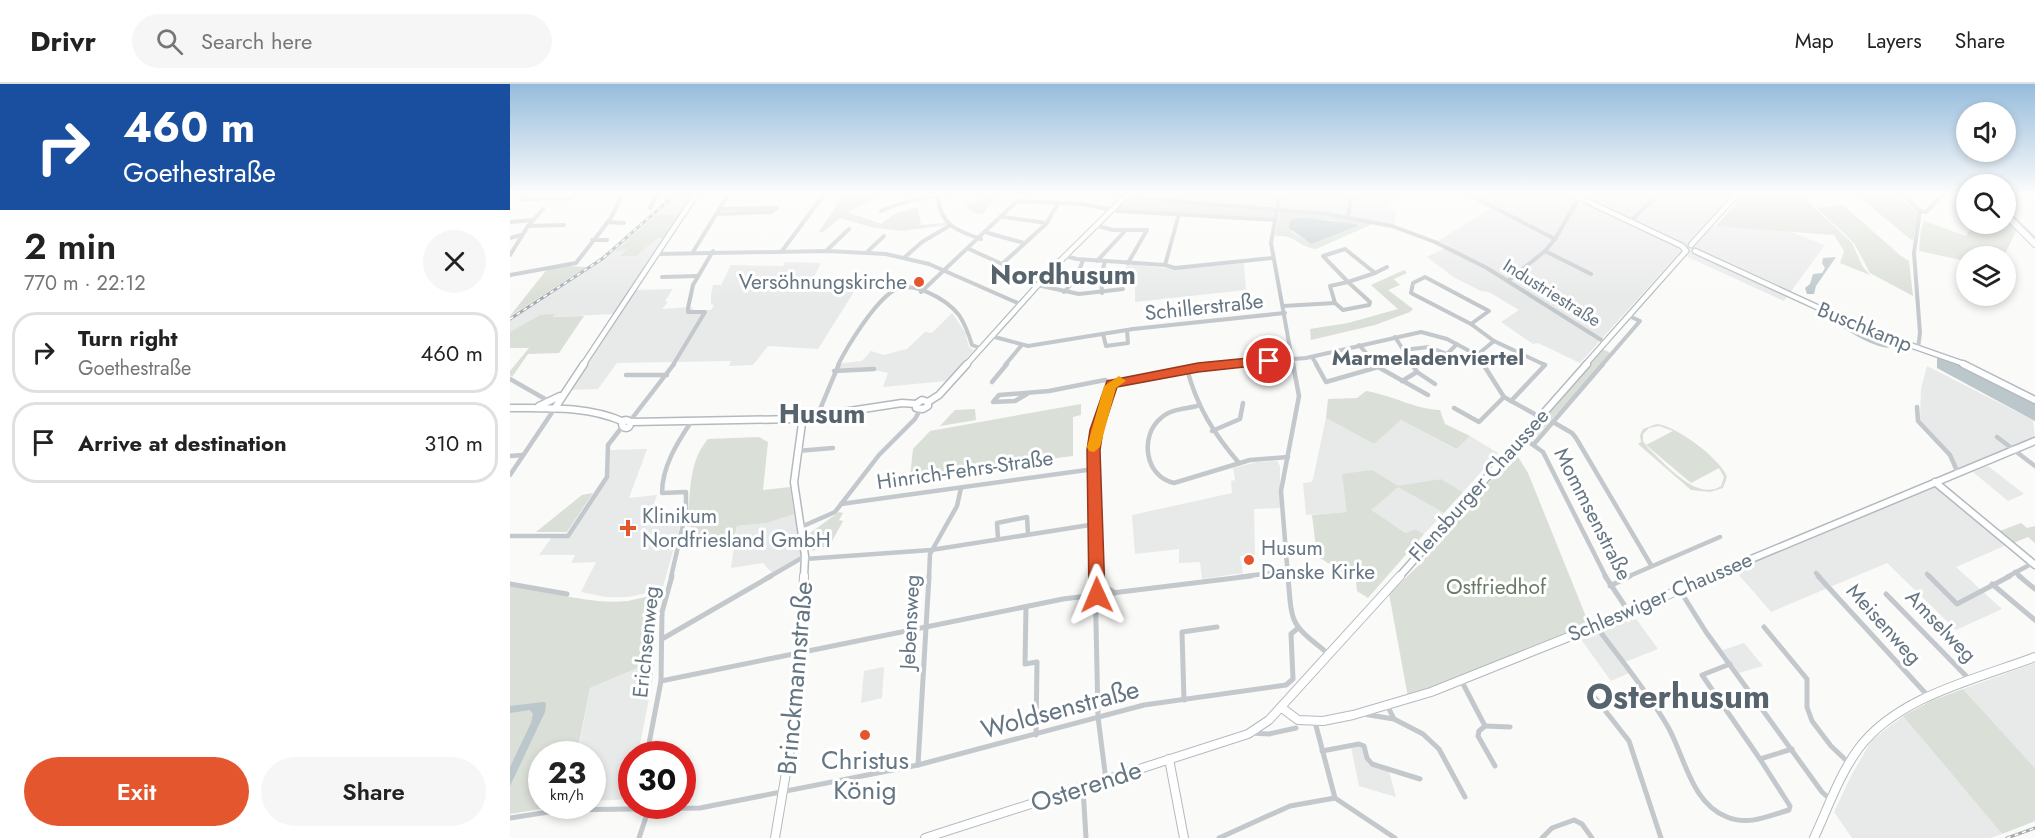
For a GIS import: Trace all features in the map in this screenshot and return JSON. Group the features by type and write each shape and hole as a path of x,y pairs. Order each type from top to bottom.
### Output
{"highway":[{"path":"2020,228 2035,244"}],"main road":[{"path":"555,408 673,228"},
{"path":"510,408 555,408 616,418 627,423 802,420 818,414 902,403 926,408 928,402 940,393 1037,285 1092,228"},
{"path":"1643,228 1695,251"},
{"path":"1684,248 1691,245 1706,228"},
{"path":"1691,245 1695,247 1695,251"},
{"name":"Flensburger Chaussee","path":"1330,655 1606,343 1684,248"},
{"name":"Buschkamp","path":"1695,251 1836,316 1975,368 2035,400"},
{"path":"531,408 554,400 565,392"},
{"name":"Brinckmannstraße","path":"775,838 798,703 805,558 794,482 802,420"},
{"name":"Schleswiger Chaussee","path":"1315,722 1360,713 1431,692 1596,626 1679,589 2035,441"},
{"path":"1935,482 2034,564"},
{"name":"Osterende","path":"925,838 1248,734 1282,708 1330,655"},
{"path":"1814,838 1850,764 1868,736 1898,712 1928,696 2035,657"},
{"path":"1282,708 1298,720 1315,722"},
{"path":"1169,759 1185,838"}],"street":[{"path":"510,254 526,228"},
{"path":"510,274 576,263 602,228"},
{"path":"693,252 707,228"},
{"path":"782,251 799,228"},
{"path":"905,257 922,242 945,228"},
{"path":"954,228 981,239"},
{"path":"921,292 944,268 993,228"},
{"path":"969,249 1000,264 1041,228"},
{"path":"1111,228 1125,231 1147,230 1128,262"},
{"path":"1165,265 1175,228"},
{"path":"1274,228 1271,243 1273,258 1294,359 1299,404 1281,491 1291,616 1297,629 1330,655"},
{"name":"Industriestraße","path":"1397,228 1430,240 1509,280 1606,343"},
{"path":"1534,228 1555,239"},
{"path":"1509,280 1545,250 1561,228"},
{"path":"1918,228 1914,253 1920,333 1918,348"},
{"path":"2024,228 2035,238"},
{"path":"826,251 849,229"},
{"path":"1097,261 1125,231"},
{"path":"988,233 1024,243"},
{"path":"510,238 521,236"},
{"path":"867,252 884,237"},
{"path":"592,240 607,240"},
{"path":"1375,273 1345,249 1323,256 1348,282 1370,302 1343,310 1335,303 1330,286 1348,282 1375,273 1387,267"},
{"path":"1545,250 1591,274"},
{"path":"656,254 712,251 826,251 867,252 905,257 944,268 993,296 1020,304"},
{"path":"510,536 568,536 607,477 608,445 667,375 705,312 688,312 688,293 712,251"},
{"path":"1064,256 1083,260 1165,265 1179,268 1273,258"},
{"path":"1064,292 1076,279 1083,260"},
{"path":"1102,293 1101,277 1105,261"},
{"path":"662,277 697,276"},
{"path":"1471,324 1489,311 1425,277 1413,283 1412,293 1420,298 1471,324 1494,341 1545,365 1511,402"},
{"path":"1037,285 1064,292 1102,293 1125,290"},
{"path":"818,414 834,372 857,333 892,292 907,288 941,300 956,311 966,325 972,345 980,348"},
{"path":"1283,306 1335,303"},
{"name":"Schillerstraße","path":"991,336 1022,346 1127,330 1285,313"},
{"name":"Flensburger Chaussee","path":"1534,444 1640,321 1629,316"},
{"name":"Schillerstraße","path":"1102,334 1106,346 1128,343 1127,330"},
{"path":"1027,394 1016,400 993,402 999,394 1027,394 1105,380 1113,383 1187,369 1312,357 1421,332 1433,334 1477,355 1504,397 1540,417"},
{"path":"1395,337 1417,372 1435,384"},
{"path":"1477,355 1494,341"},
{"path":"1403,350 1422,346 1447,354 1457,344"},
{"path":"1359,345 1378,367 1428,395"},
{"path":"992,382 1022,346"},
{"path":"1312,357 1326,382 1378,367"},
{"path":"834,372 874,369"},
{"path":"1187,369 1197,406 1212,431 1239,462"},
{"path":"1402,381 1417,372"},
{"path":"626,375 667,375"},
{"path":"510,379 545,399"},
{"path":"1106,780 1098,717 1094,469 1096,434 1113,383"},
{"path":"1454,408 1479,422 1504,397"},
{"path":"1212,431 1240,419 1244,410 1243,403"},
{"path":"1197,406 1168,413 1156,422 1150,446 1154,474 1161,480 1174,483 1239,462 1260,458 1288,457"},
{"path":"801,527 828,516 841,504 879,455 915,419 918,407"},
{"path":"1917,407 1918,422 1950,455 1958,473"},
{"path":"510,474 555,408"},
{"name":"Erichsenweg","path":"649,741 661,681 662,612 681,540 686,501 686,492 662,492 661,486 674,452 691,422"},
{"path":"1553,422 1572,433 1576,438 1652,565"},
{"name":"Mommsenstraße","path":"1522,437 1543,452 1610,586 1629,612"},
{"path":"1997,437 2035,466"},
{"path":"797,451 833,448"},
{"path":"510,456 523,455"},
{"name":"Hinrich-Fehrs-Straße","path":"841,504 1094,469"},
{"name":"Jebensweg","path":"918,765 930,550 957,506 961,488"},
{"path":"998,539 998,523 1027,518 1028,534"},
{"path":"662,639 805,558 930,550 1096,524"},
{"path":"1610,586 1642,569 1651,568 1652,565 1670,560 1672,557 1720,537"},
{"path":"1928,574 1957,604 2034,564"},
{"path":"661,681 1026,607 1097,595 1287,571"},
{"path":"2015,572 2035,589"},
{"name":"Meisenweg","path":"1816,573 1928,696"},
{"path":"1097,582 1115,593"},
{"path":"510,584 567,594"},
{"path":"1992,584 2035,620"},
{"path":"1679,589 1822,792 1831,800"},
{"name":"Amselweg","path":"1886,594 1972,681"},
{"path":"1026,607 1025,664 1037,662 1036,735"},
{"path":"1596,626 1668,727 1696,789 1716,812 1749,822 1789,810 1790,806 1702,675 1730,664"},
{"path":"1184,700 1182,632 1216,627"},
{"path":"1764,627 1807,679 1809,687 1807,708 1813,721 1850,764"},
{"name":"Woldsenstraße","path":"696,808 918,765 1144,705 1291,683 1293,677 1292,634 1297,629"},
{"path":"1461,680 1485,726"},
{"path":"1589,690 1629,741 1661,838"},
{"path":"1387,705 1394,719"},
{"path":"1360,713 1394,719 1419,729 1432,740 1445,757 1466,797"},
{"path":"1315,722 1335,798"},
{"path":"1495,766 1478,736 1479,730 1485,726 1510,727"},
{"name":"Osterende","path":"1248,734 1269,734 1296,728"},
{"path":"1322,751 1359,744 1364,746 1367,758 1372,764 1420,779"},
{"path":"1760,759 1792,749"},
{"path":"1083,788 1086,838"},
{"path":"1219,838 1291,805 1313,799 1335,798 1395,838"},
{"name":"Woldsenstraße","path":"510,818 561,810 618,808"},
{"path":"639,838 645,819"},
{"path":"1542,838 1552,828 1574,820 1582,824 1592,838"}],"shaded area":[{"path":"636,228 671,228 614,314 553,317 555,315 540,315 510,332 510,316 615,247"},
{"path":"1289,228 1352,228 1311,244"},
{"path":"1459,228 1751,228 1788,231 1825,245 1784,301 1679,253 1580,363 1538,343 1533,344 1501,322 1519,310 1489,292 1481,291 1455,278 1427,257 1449,246 1438,241"},
{"path":"1836,257 1816,286 1814,294 1807,294 1805,288 1810,284 1813,274 1822,273 1825,268 1822,263 1823,258"},
{"path":"785,262 821,263 814,277 862,279 818,349 768,346 753,365 729,366 731,361 617,363 598,389 571,390 636,290 673,289 665,301 668,302 662,309 692,307 693,310 711,310 714,305 711,304 713,285 721,285 731,265 783,266"},
{"path":"1244,263 1246,290 1135,302 1135,287 1122,287 1127,264 1175,269"},
{"path":"952,313 965,332 969,347 974,350 947,381 883,387 888,373 874,370 839,369 842,363 862,361 871,351 884,355 907,349 925,332 932,333"},
{"path":"1832,319 1884,340 1892,347 1886,348 1870,343"},
{"path":"1937,357 1971,370 2035,403 2035,421 1937,368"},
{"path":"1927,366 2033,420 2035,437 1958,470 1952,455 1920,420 1921,389"},
{"path":"1326,418 1374,444 1401,420 1455,449 1470,436 1498,453 1463,492 1441,479 1399,487 1444,513 1424,534 1415,529 1407,533 1371,511 1372,470 1367,471 1347,512 1306,515 1303,483 1311,482 1313,479"},
{"name":"Klinikum Nordfriesland GmbH","path":"647,449 629,498 657,495 651,513 685,509 662,590 628,597 606,597 581,592 596,562 571,563 575,555 539,555 552,537 570,537 609,476 610,450"},
{"path":"1277,461 1280,466 1280,508 1254,509 1255,555 1240,556 1243,573 1202,579 1200,562 1179,563 1179,549 1135,554 1132,515 1232,493 1231,481 1235,480 1233,468 1257,462"},
{"path":"1988,466 2024,494 2008,501 1973,472"},
{"path":"1936,483 2009,544 1956,567 2002,609 1956,630 1887,563 1771,612 1733,568"},
{"path":"794,514 802,555 772,573 763,563 731,568 737,526 767,523"},
{"path":"1632,613 1658,649 1625,662 1599,627"},
{"path":"1597,631 1629,673 1611,681 1580,638"},
{"path":"1744,643 1763,666 1739,673 1723,650"},
{"path":"654,661 652,684 641,741 618,741 618,800 606,800 606,741 580,741 590,688"},
{"path":"2035,663 2035,768 1963,689"},
{"path":"884,667 882,698 861,703 864,671"},
{"path":"546,703 545,712 531,741 528,741 528,748 510,786 510,767 533,714 530,710 510,713 510,706"},
{"path":"1903,716 2002,834 1990,838 1852,838 1834,812 1852,774 1872,740"},
{"path":"1360,746 1368,765 1389,771 1396,797 1359,786 1351,747"}],"green space":[{"path":"642,228 669,228 663,238 657,238 636,256 620,256 628,249 614,252"},
{"path":"880,228 923,228 902,231"},
{"path":"1276,228 1294,228 1292,232 1311,244 1352,228 1363,228 1316,249 1287,237 1275,236"},
{"path":"1745,228 1836,228 1852,243 1863,267 1870,275 1840,263 1844,251 1834,235"},
{"path":"1838,228 1869,228 1909,261 1913,296 1870,273 1854,243"},
{"path":"1897,228 1916,228 1913,241"},
{"path":"1921,228 1944,228 1966,236 1967,234 2015,234 2009,246 1956,246 1956,259 1919,251"},
{"path":"587,267 510,316 548,268"},
{"path":"1404,270 1407,273 1394,279 1400,285 1388,290 1413,309 1410,312 1375,325 1311,340 1310,329 1348,323 1398,309 1371,285"},
{"path":"555,314 553,317 584,316 559,353 528,354 512,377 510,371 529,348 510,348 510,332 540,315"},
{"path":"1602,349 1610,355 1533,440 1529,438"},
{"path":"1366,391 1421,407 1440,410 1445,424 1470,436 1456,449 1401,420 1374,444 1326,418 1328,399 1357,398"},
{"path":"1081,404 1081,415 1073,417 1073,456 910,477 913,449 930,431"},
{"path":"975,409 976,420 940,426 955,410"},
{"path":"1657,424 1665,426 1697,444 1723,470 1727,477 1723,488 1710,492 1691,490 1638,444 1641,442 1640,435 1643,429","holes":["1659,426 1673,431 1646,445 1691,483 1719,468 1724,477 1721,486 1711,490 1691,485 1672,471 1648,448 1643,441 1643,434 1649,428"]},
{"path":"759,437 768,442 763,490 790,487 794,514 767,523 737,526 734,539 686,548 691,526 687,527 691,481 701,448 708,439"},
{"name":"Ostfriedhof","path":"1515,452 1528,473 1589,624 1560,639 1432,690 1408,697 1389,594 1423,561"},
{"path":"1372,470 1398,486 1441,479 1463,492 1444,513 1398,487 1371,510 1406,533 1415,529 1424,534 1368,598 1357,591 1356,581 1317,556 1312,515 1347,512 1342,474"},
{"path":"593,493 567,532 536,532 582,495"},
{"path":"839,512 843,513 839,520 843,521 830,545 812,551 810,533"},
{"path":"2021,523 2027,528 2035,526 2035,543 2028,537 2011,544 1997,532"},
{"path":"510,585 569,597 613,602 628,601 660,593 656,614 654,661 590,688 580,741 528,741 528,811 510,814"},
{"path":"1963,689 2035,768 2035,821 2002,834 1903,716 1931,701"}],"railway":[{"path":"510,319 602,259 637,228"},
{"path":"2007,838 2035,828"}],"slow traffic":[{"path":"1094,447 1111,386 1119,381"}],"place":[{"name":"Versöhnungskirche","path":"919,282"},
{"name":"Klinikum Nordfriesland GmbH","path":"628,528"},
{"name":"Husum Danske Kirke","path":"1249,560"},
{"name":"Christus König","path":"865,735"}],"district":[{"name":"Nordhusum","path":"1063,274"},
{"name":"Marmeladenviertel","path":"1428,357"},
{"name":"Husum","path":"822,413"},
{"name":"Osterhusum","path":"1678,696"}],"route":[{"path":"1097,595 1094,450 1097,430 1112,384 1198,367 1269,361"}]}
